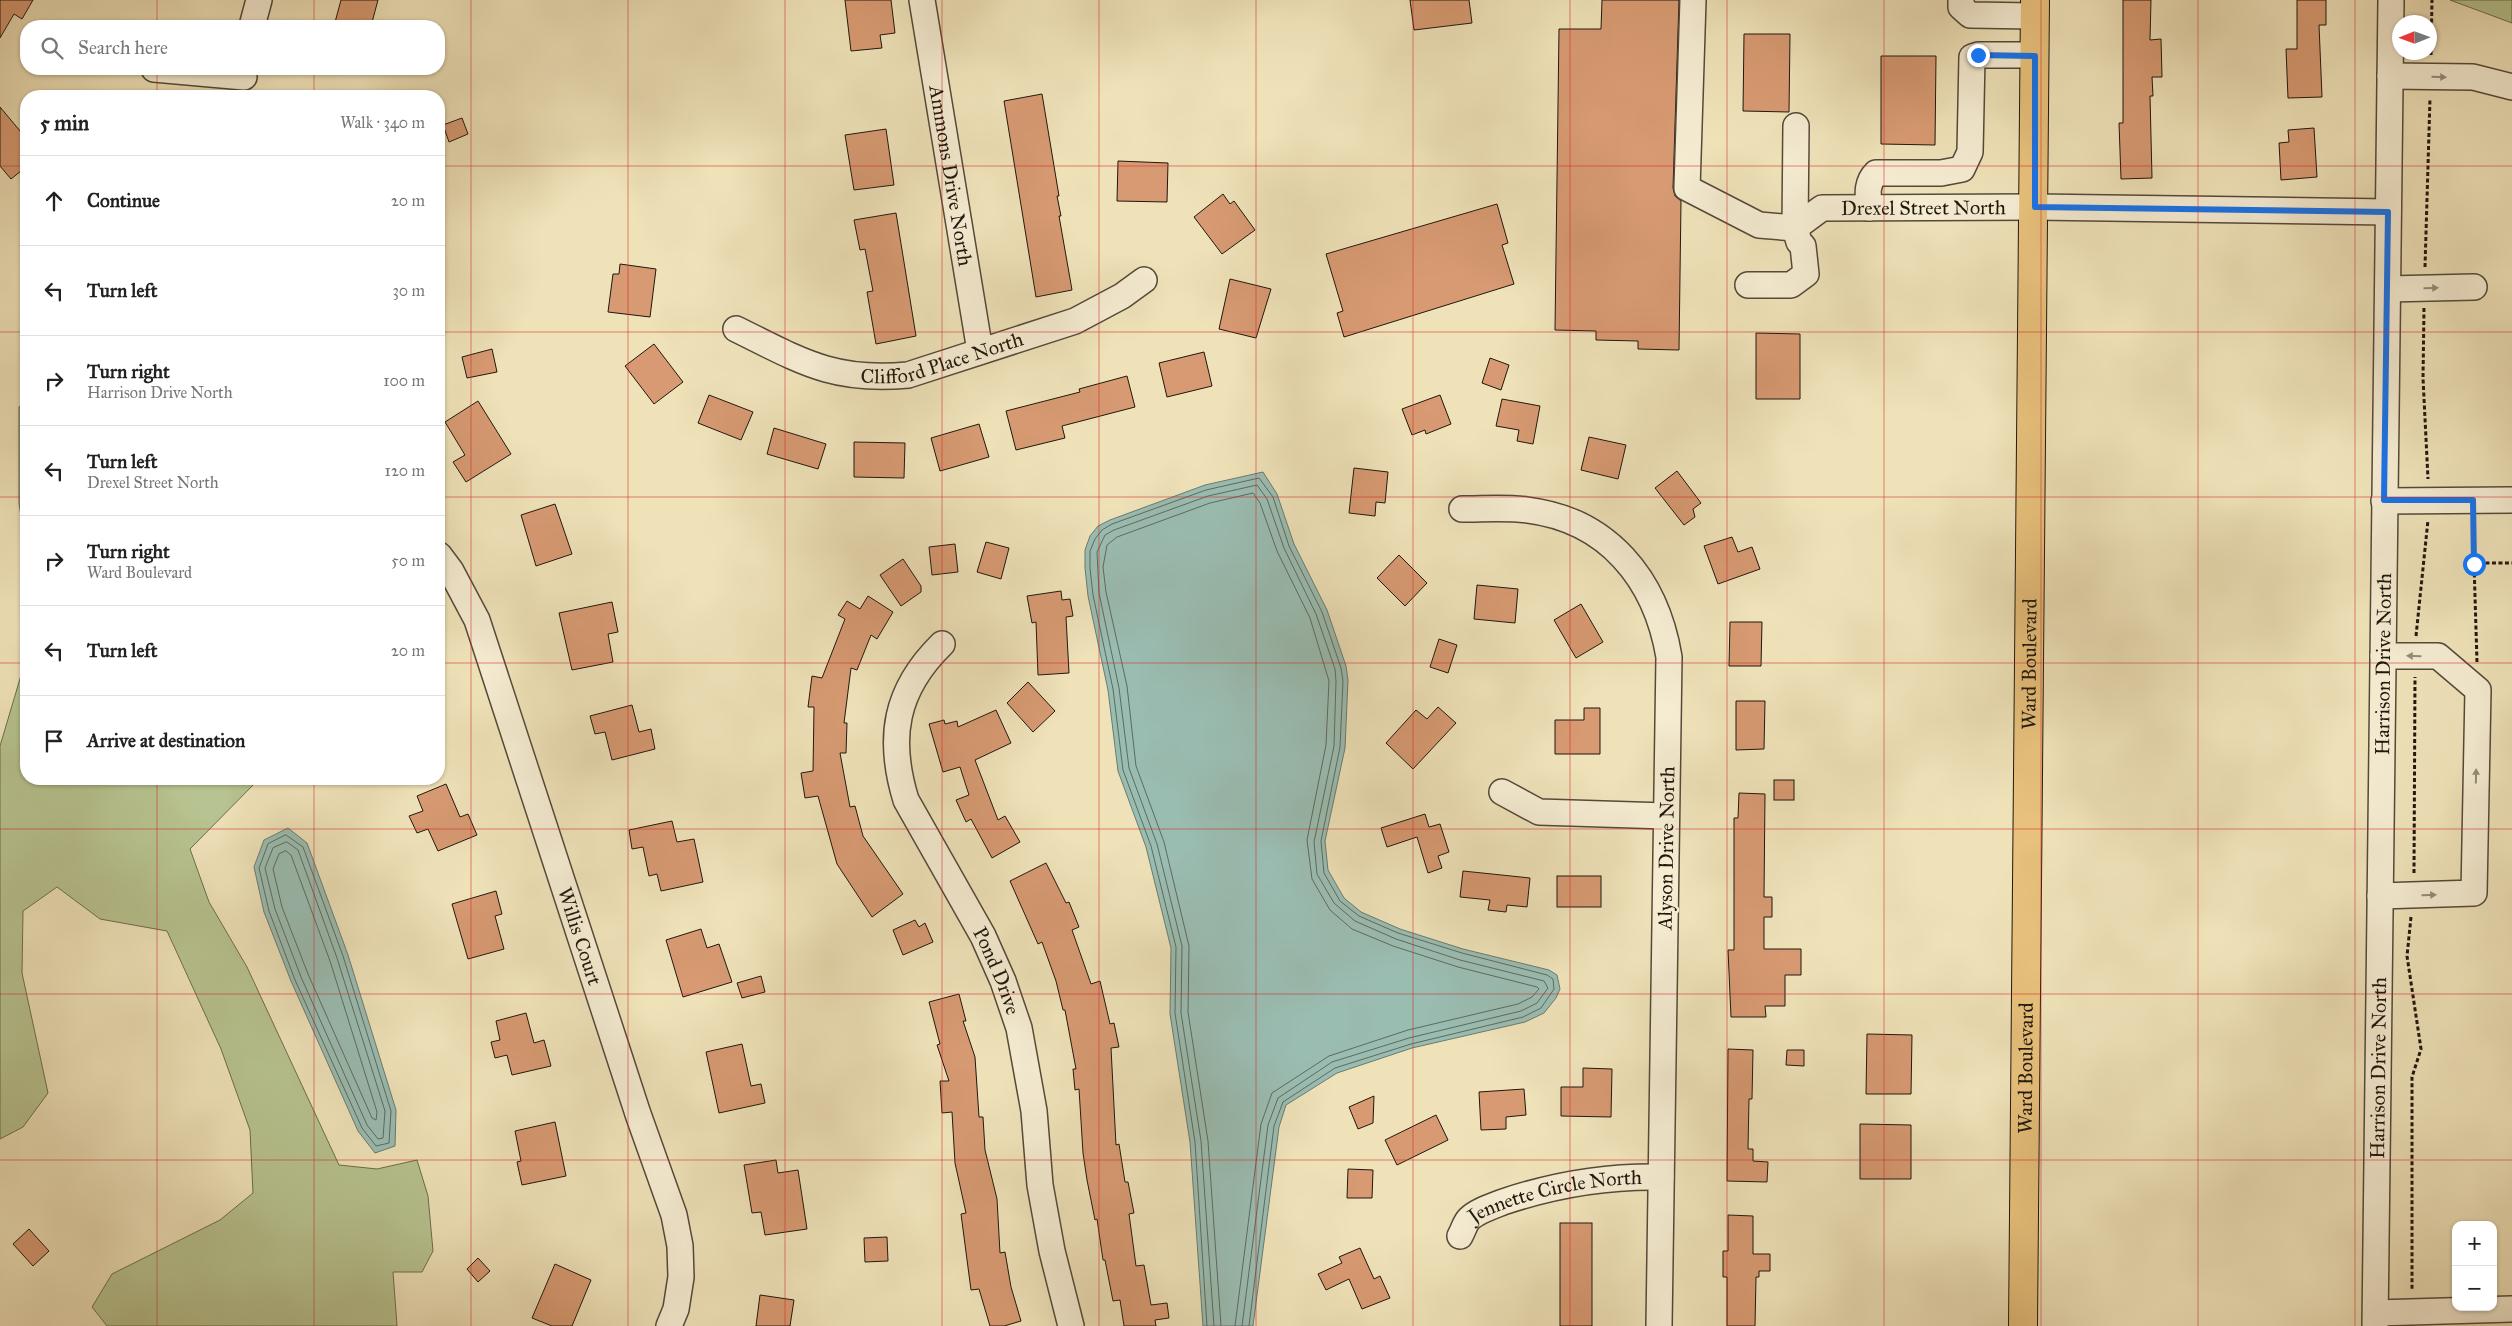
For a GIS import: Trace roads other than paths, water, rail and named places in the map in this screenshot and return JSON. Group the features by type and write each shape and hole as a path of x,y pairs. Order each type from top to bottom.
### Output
{"main road":[{"name":"Ward Boulevard","path":"2023,1326 2035,207 2035,8"}],"street":[{"path":"254,20 259,0"},
{"name":"Ammons Drive North","path":"922,0 980,351"},
{"path":"1693,0 1687,188 1759,225 1795,228"},
{"path":"1961,0 1961,7 1970,15 2035,8"},
{"name":"Harrison Drive North","path":"2375,1319 2391,0"},
{"path":"1869,208 1868,188 1870,179 1876,173 1941,173 1962,169 1970,152 1972,57 1978,55 2035,56"},
{"path":"199,75 244,81"},
{"path":"2390,76 2473,77 2512,87"},
{"path":"1748,285 1791,285 1806,274 1803,246 1799,242 1795,228 1796,126"},
{"name":"Drexel Street North","path":"1795,228 1822,208 2035,207 2388,212"},
{"name":"Clifford Place North","path":"736,329 807,364 852,376 880,377 908,374 1075,321 1122,296 1144,280"},
{"path":"2388,289 2474,287"},
{"path":"2384,500 2512,500"},
{"name":"Alyson Drive North","path":"1462,509 1526,510 1554,515 1583,527 1610,544 1643,581 1656,606 1665,633 1669,657 1659,1326"},
{"name":"Willis Court","path":"445,563 477,620 638,1114 674,1215 680,1246 681,1278 676,1309 669,1326"},
{"name":"Pond Drive","path":"942,644 924,662 912,680 901,706 896,730 898,776 906,800 983,936 1003,981 1019,1028 1034,1111 1041,1194 1052,1251 1071,1326"},
{"path":"2380,896 2474,893 2478,690 2438,656 2383,656"},
{"path":"1502,792 1539,812 1666,816"},
{"name":"Jennette Circle North","path":"1460,1236 1469,1219 1491,1206 1532,1192 1574,1182 1619,1177 1661,1177"},
{"path":"2375,1319 2512,1309"}],"water":[{"path":"1263,472 1277,494 1294,544 1327,610 1346,666 1348,680 1345,748 1325,841 1328,870 1344,898 1361,912 1400,929 1463,949 1549,970 1557,975 1560,989 1556,998 1544,1013 1525,1022 1412,1048 1337,1073 1286,1105 1279,1127 1253,1326 1203,1326 1190,1142 1170,1014 1171,948 1146,847 1118,771 1108,690 1088,596 1085,550 1090,536 1098,526 1110,520 1205,485"},
{"path":"288,828 307,843 348,955 396,1110 395,1146 375,1153 358,1131 291,981 264,912 254,867 264,840"}]}
